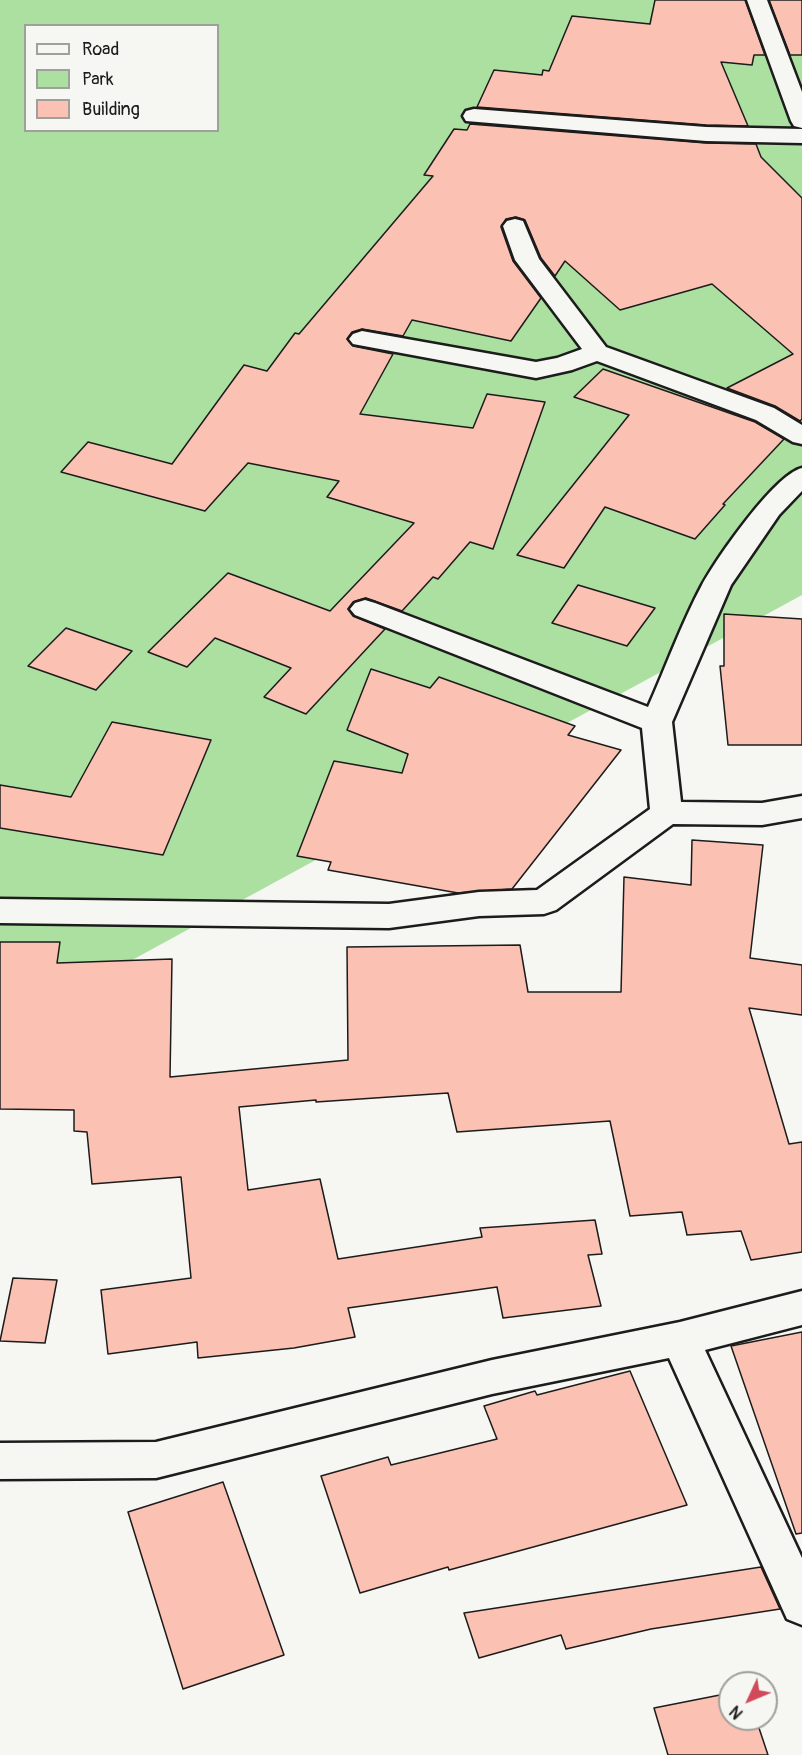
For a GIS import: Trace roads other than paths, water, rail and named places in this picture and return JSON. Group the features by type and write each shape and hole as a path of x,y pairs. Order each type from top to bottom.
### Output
{"street":[{"path":"757,0 802,121"},
{"path":"474,116 706,134 802,136"},
{"path":"515,226 527,260 597,352 765,414 802,436"},
{"path":"362,339 536,370 563,365 597,352"},
{"path":"666,813 657,722 717,585 769,508 802,476"},
{"path":"365,609 657,722"},
{"path":"0,911 389,916 479,904 544,902 666,813 762,814 802,807"},
{"path":"0,1461 156,1460 492,1377 680,1339 802,1308"},
{"path":"680,1339 802,1605"}]}
